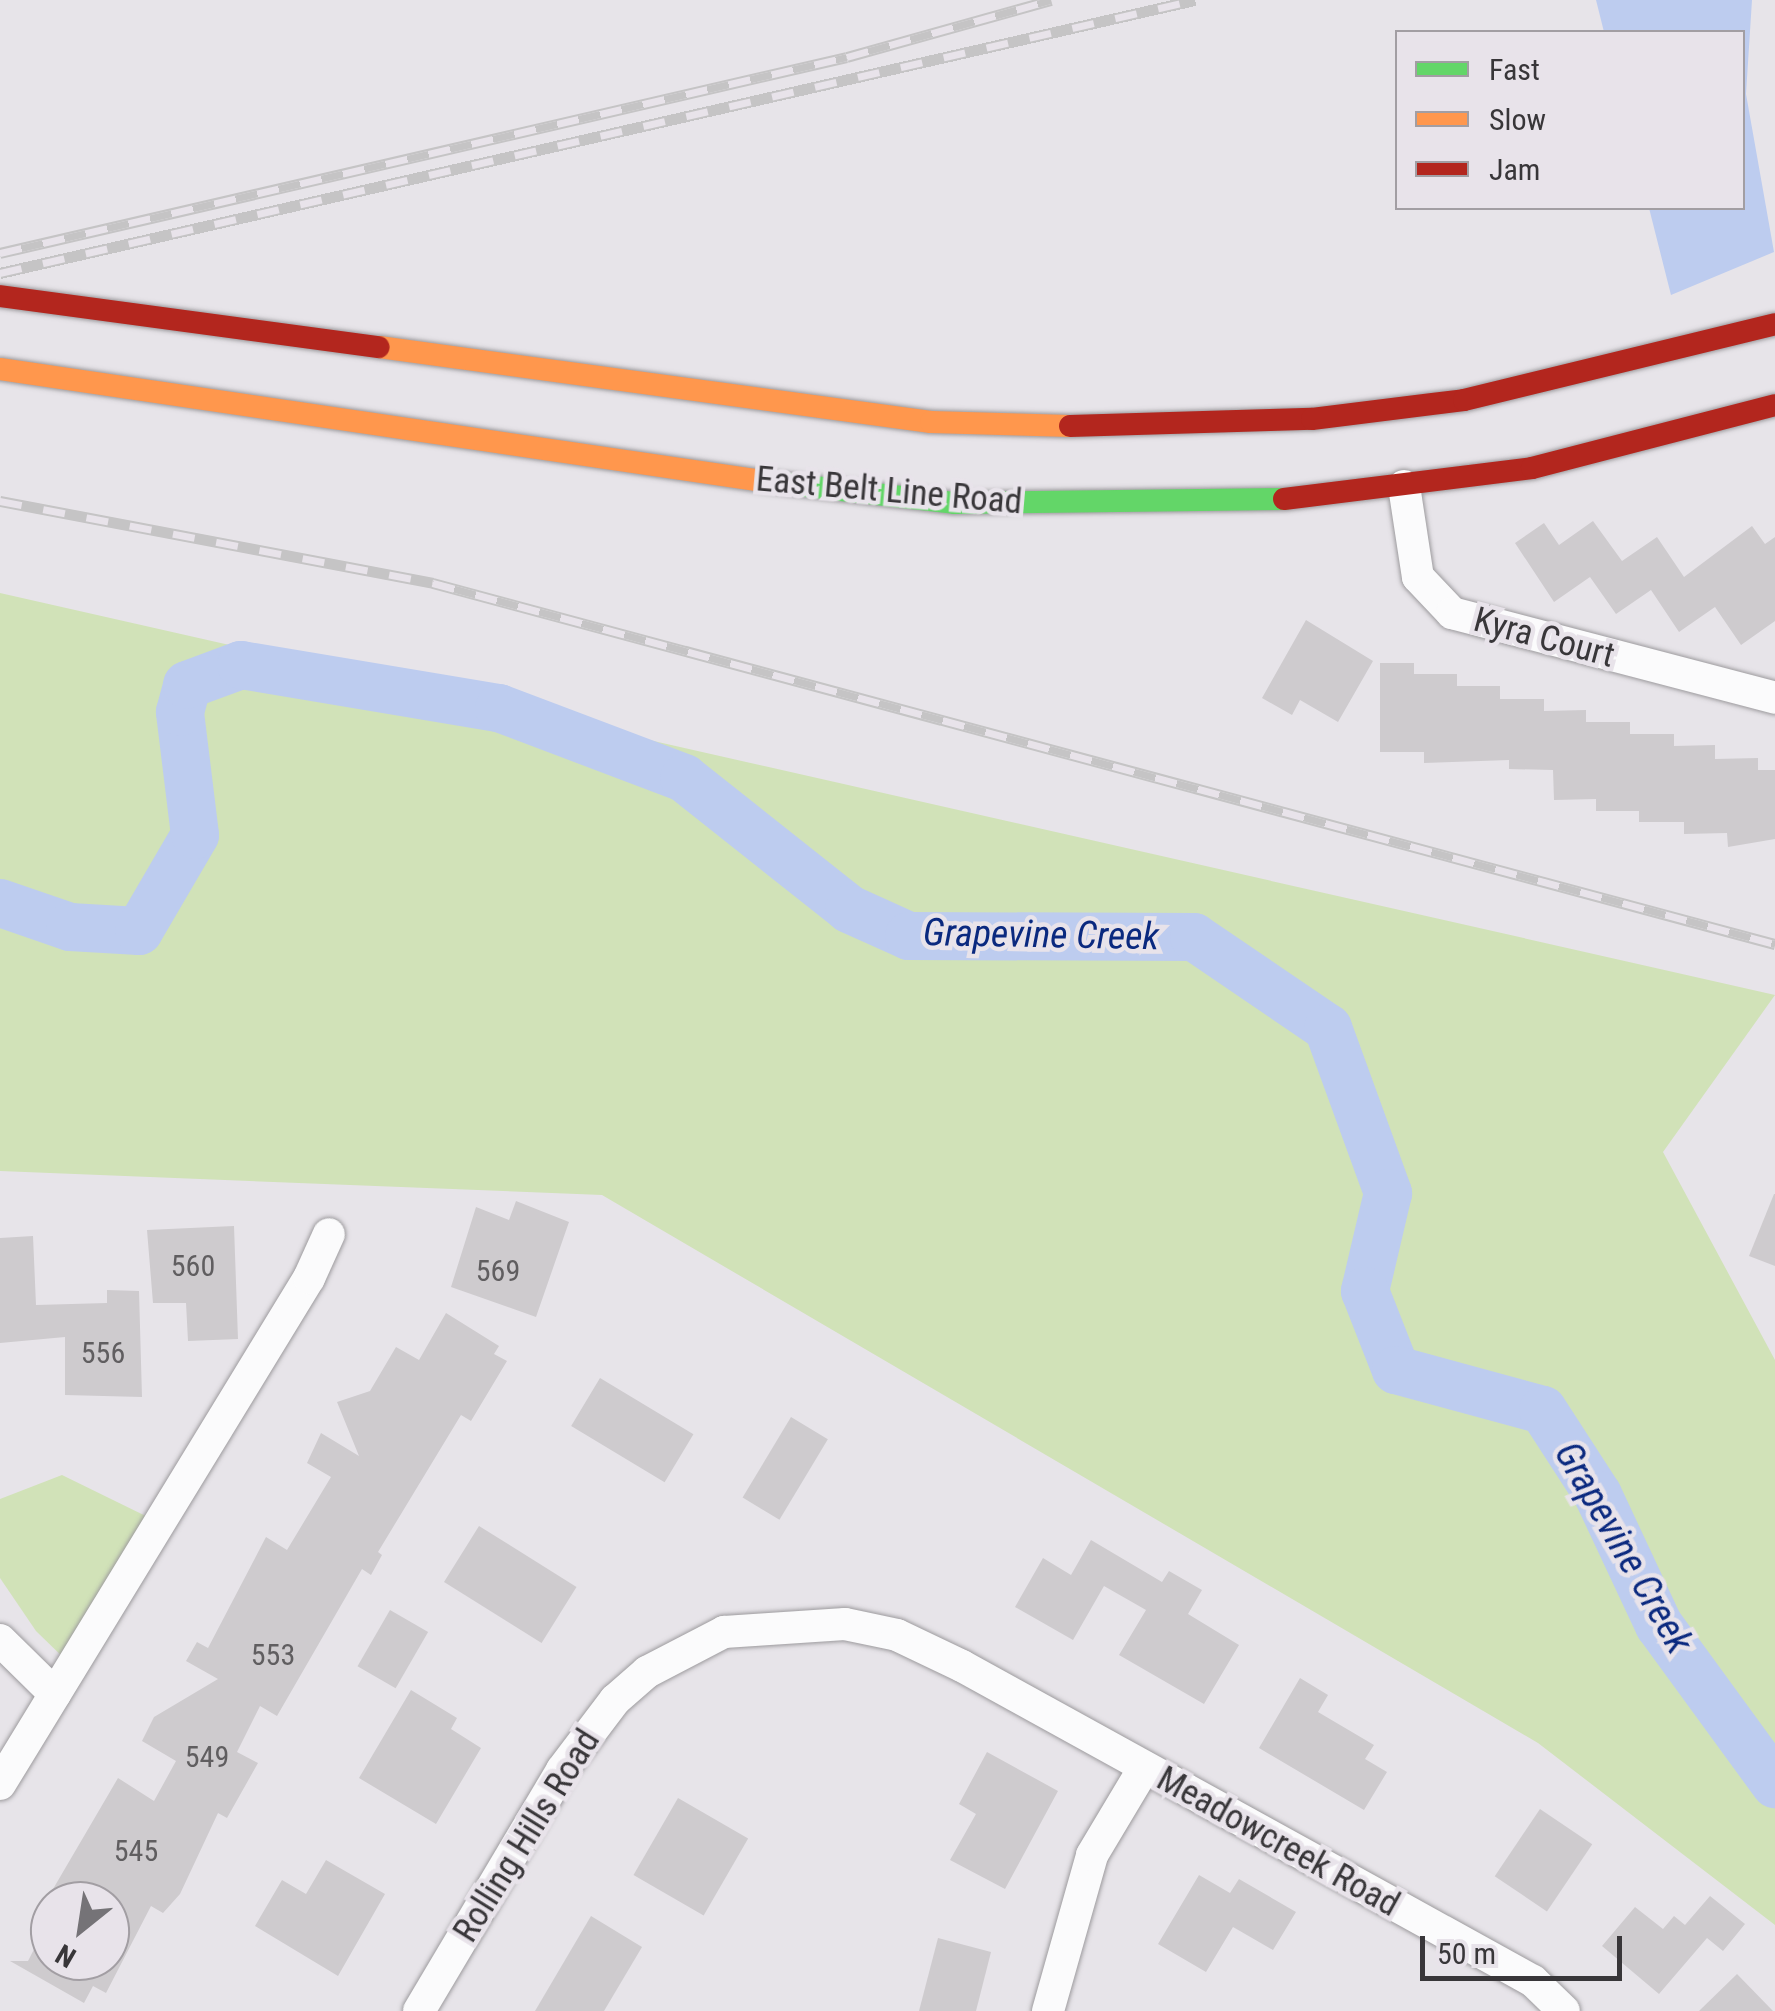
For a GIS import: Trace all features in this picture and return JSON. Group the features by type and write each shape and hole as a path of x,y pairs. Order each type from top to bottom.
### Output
{"main road":[{"name":"East Belt Line Road","path":"0,296 407,359 932,422 1115,427 1312,419 1464,400 1775,324"},
{"name":"East Belt Line Road","path":"0,370 397,417 954,503 1318,499 1406,470 1532,468 1775,405"},
{"path":"1429,428 1464,400"}],"street":[{"name":"Kyra Court","path":"1406,470 1418,577 1452,613 1775,698"},
{"path":"0,1784 309,1278 330,1234"},
{"name":"Rolling Hills Road","path":"419,2011 562,1770 615,1700 646,1672 724,1632 844,1624 898,1635 1144,1768"},
{"path":"0,1640 55,1694"},
{"path":"1048,2011 1092,1855 1144,1768"},
{"name":"Meadowcreek Road","path":"1144,1768 1533,1982 1564,2011"}],"green space":[{"path":"0,593 1775,995 1663,1152 1775,1360 1775,1925 1538,1743 602,1195 0,1171"},
{"path":"62,1475 160,1523 72,1666 36,1631 0,1578 0,1499"}],"water":[{"path":"1596,0 1752,0 1746,94 1774,252 1671,295 1650,210 1745,210 1745,30 1604,30"}],"building":[{"path":"1593,521 1622,561 1657,537 1684,577 1752,526 1765,544 1775,537 1775,621 1741,645 1715,607 1679,632 1651,590 1616,614 1590,577 1554,602 1515,543 1544,523 1559,545"},
{"path":"1306,620 1373,661 1338,722 1300,700 1292,715 1262,698"},
{"path":"1380,663 1414,663 1414,674 1457,674 1457,686 1500,686 1500,699 1544,699 1544,711 1586,710 1586,722 1630,722 1630,734 1674,734 1674,746 1715,745 1715,759 1758,758 1758,770 1775,770 1775,839 1728,847 1727,833 1684,834 1684,822 1639,822 1639,811 1596,811 1596,799 1554,800 1553,770 1509,769 1509,760 1424,763 1424,752 1380,752"},
{"path":"1775,1194 1775,1266 1749,1256"},
{"path":"516,1201 569,1222 536,1317 451,1287 476,1207 509,1220"},
{"path":"234,1226 238,1339 188,1341 186,1303 153,1303 147,1230"},
{"path":"33,1236 36,1305 107,1303 107,1290 139,1291 142,1397 65,1395 65,1337 0,1343 0,1238"},
{"path":"446,1313 499,1346 494,1354 507,1361 471,1421 461,1415 378,1552 382,1555 371,1575 362,1569 277,1716 260,1706 237,1752 258,1763 227,1818 218,1813 180,1894 163,1913 151,1906 130,1947 130,1881 58,1881 118,1778 154,1801 176,1761 142,1741 154,1717 218,1679 186,1661 197,1642 208,1648 266,1537 287,1550 331,1477 307,1463 321,1433 359,1456 337,1402 370,1391 396,1347 419,1360"},
{"path":"600,1378 693,1434 665,1482 571,1426"},
{"path":"791,1417 828,1439 779,1520 743,1498"},
{"path":"479,1526 577,1587 542,1643 444,1582"},
{"path":"1091,1540 1162,1582 1169,1571 1202,1590 1188,1614 1239,1645 1204,1704 1119,1655 1146,1610 1104,1586 1073,1640 1015,1607 1043,1558 1071,1575"},
{"path":"390,1610 428,1632 396,1688 358,1666"},
{"path":"1300,1678 1328,1695 1318,1712 1374,1745 1365,1759 1387,1772 1364,1810 1259,1748"},
{"path":"411,1690 457,1718 451,1729 481,1748 436,1824 359,1778"},
{"path":"987,1752 1058,1791 1005,1889 950,1860 976,1814 959,1804"},
{"path":"678,1798 748,1838 704,1916 634,1875"},
{"path":"1540,1809 1592,1844 1547,1911 1495,1876"},
{"path":"326,1860 385,1894 338,1976 255,1926 282,1880 306,1894"},
{"path":"1199,1875 1230,1893 1239,1879 1296,1912 1273,1950 1233,1927 1206,1972 1158,1944"},
{"path":"1710,1896 1745,1924 1723,1951 1707,1938 1659,1994 1602,1946 1635,1907 1663,1929 1674,1916 1685,1925"},
{"path":"591,1916 642,1947 604,2011 535,2011"},
{"path":"938,1938 991,1952 976,2011 919,2011"},
{"path":"30,1957 30,1972 10,1961 28,1961"},
{"path":"1737,1974 1773,2011 1699,2011"},
{"path":"45,1981 112,1981 106,1993 93,1986 84,2003"}],"waterway":[{"name":"Grapevine Creek","path":"0,903 70,927 139,931 195,835 180,712 187,685 241,665 499,708 684,778 849,909 909,936 1194,937 1328,1028 1388,1193 1365,1291 1396,1370 1543,1410 1598,1495 1659,1625 1775,1784"}],"railway":[{"path":"0,253 847,57 1051,0"},
{"path":"0,273 1195,0"},
{"path":"0,501 433,583 1775,944"}],"traffic: fast":[{"path":"762,481 954,503 1284,499"}],"traffic: slow":[{"path":"379,347 931,422 1070,426"},
{"path":"0,369 762,481"}],"traffic: jam":[{"path":"0,296 379,347"},
{"path":"1070,426 1312,419 1464,400 1775,324"},
{"path":"1284,499 1532,468 1775,405"}]}
